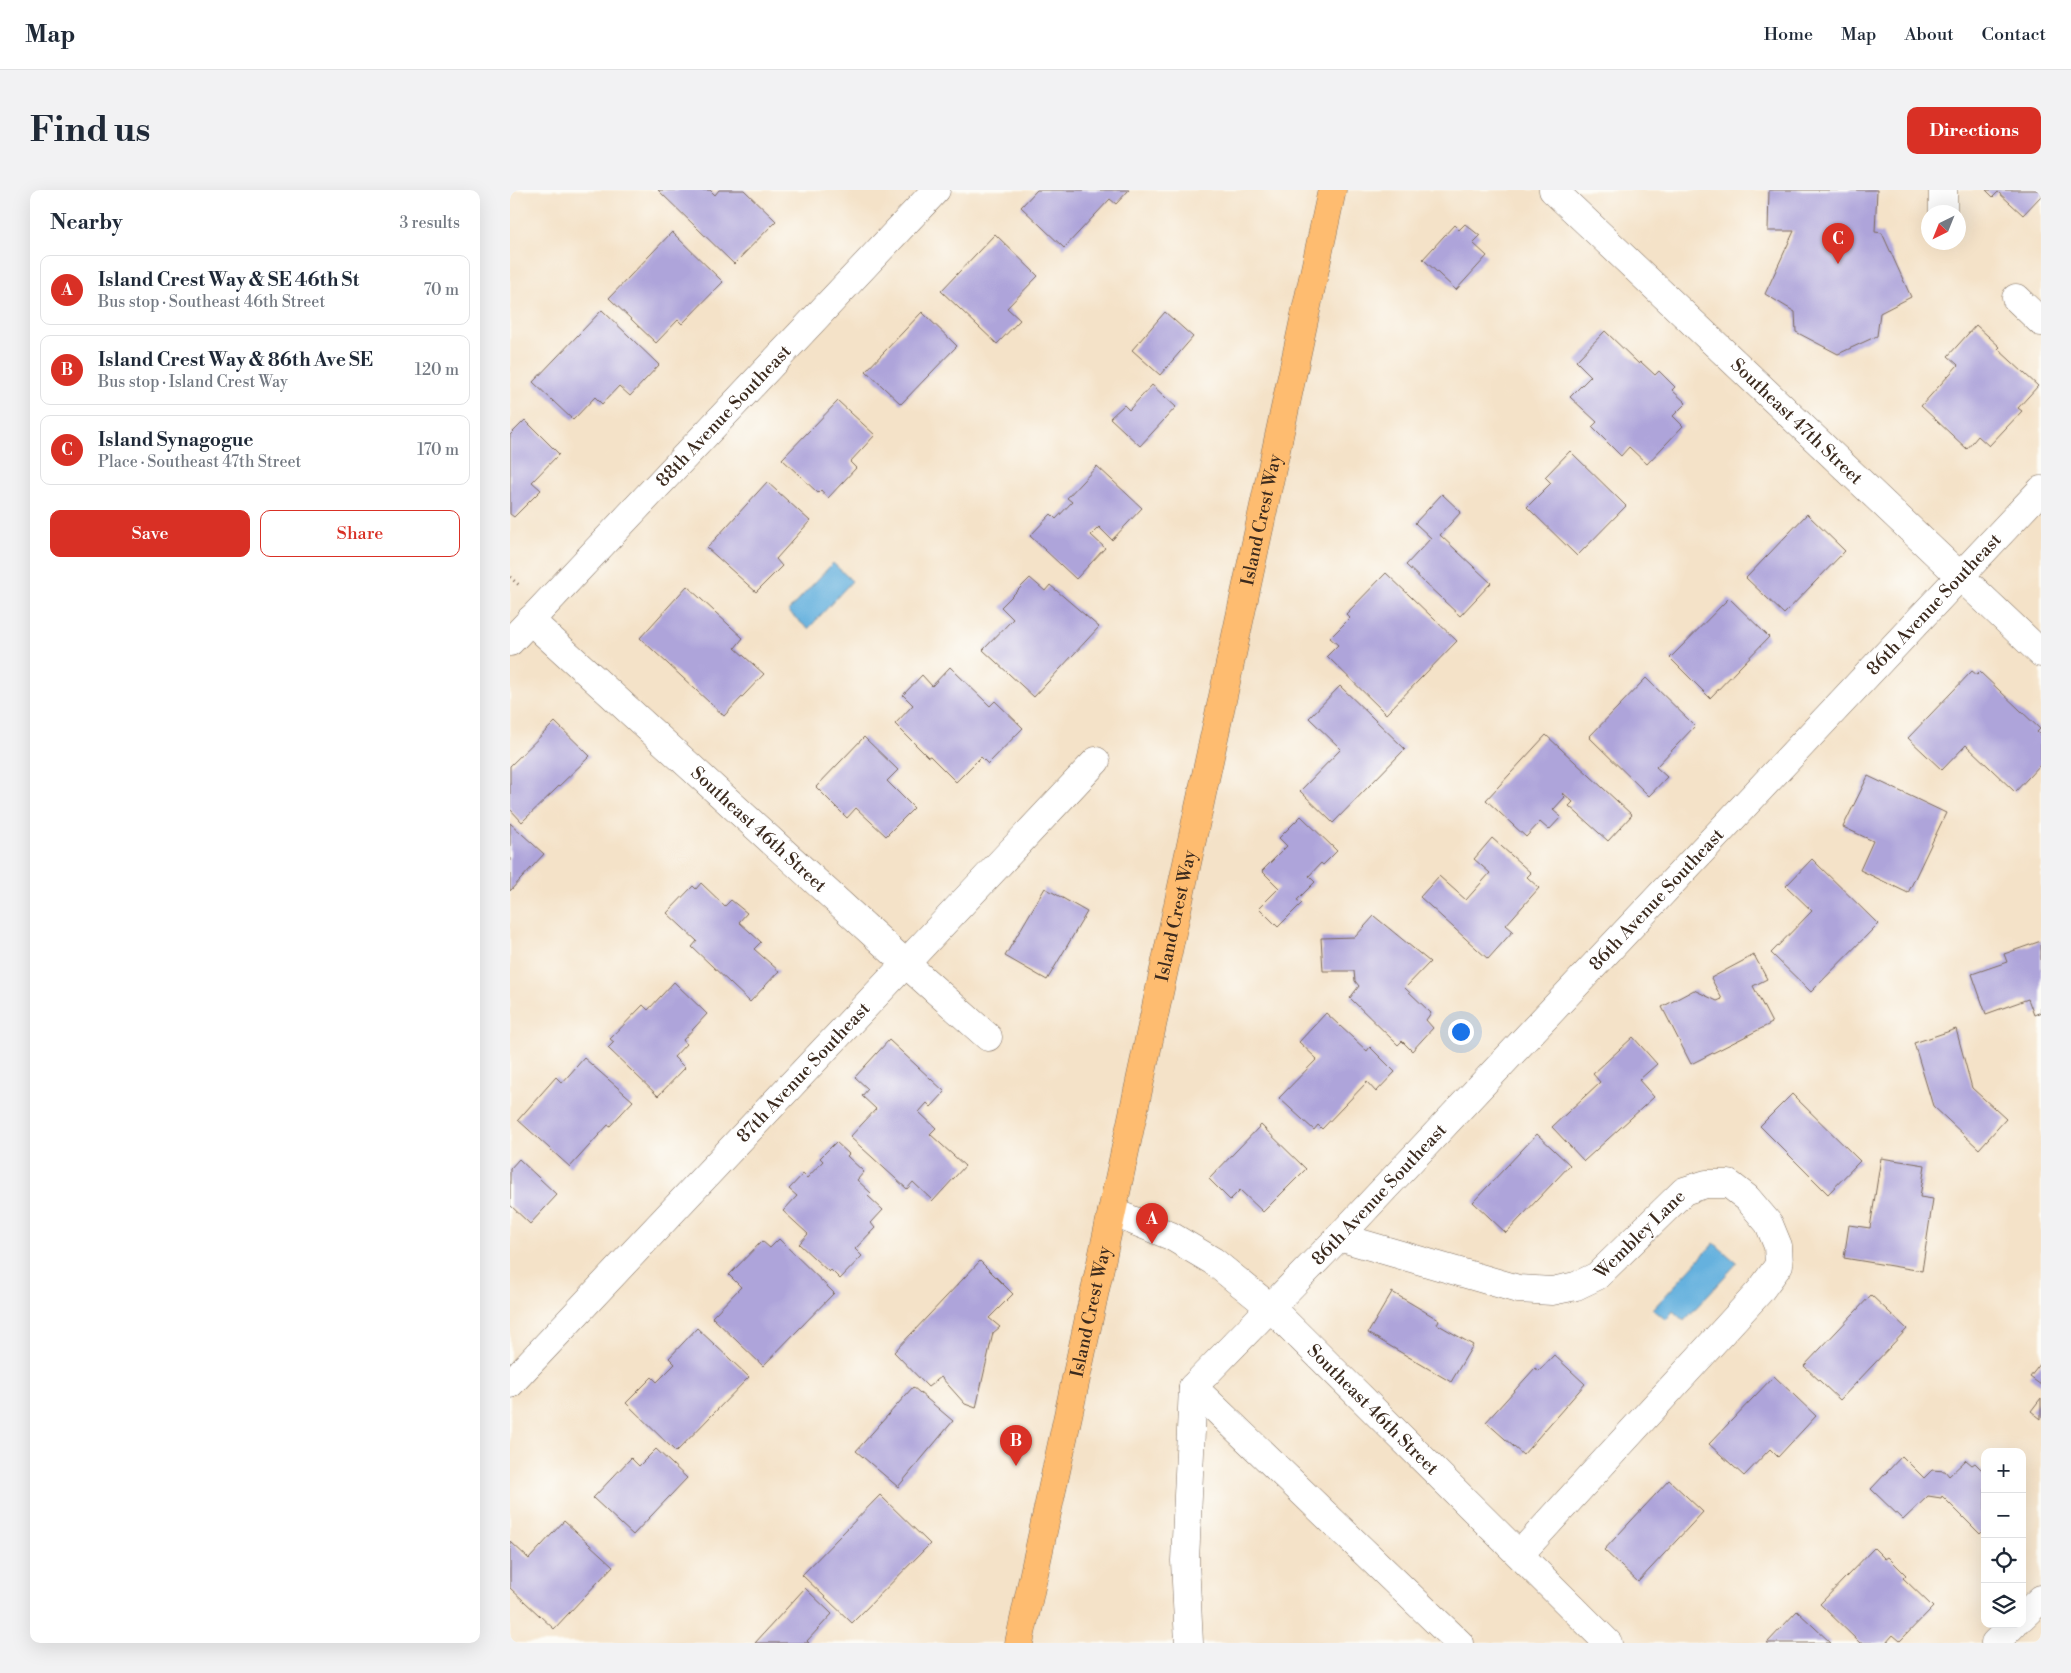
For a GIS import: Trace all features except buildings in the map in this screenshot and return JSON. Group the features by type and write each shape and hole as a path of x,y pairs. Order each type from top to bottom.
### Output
{"main road":[{"name":"Island Crest Way","path":"1019,1643 1332,190"}],"street":[{"name":"88th Avenue Southeast","path":"510,642 936,190"},
{"path":"1943,190 1943,205"},
{"name":"Southeast 47th Street","path":"1562,193 2041,653"},
{"path":"2016,298 2041,322"},
{"name":"86th Avenue Southeast","path":"1194,1387 1339,1237 2041,490"},
{"name":"Southeast 46th Street","path":"530,620 988,1037"},
{"name":"87th Avenue Southeast","path":"510,1384 1096,761"},
{"name":"Wembley Lane","path":"1339,1237 1518,1289 1552,1291 1576,1286 1597,1276 1684,1191 1706,1184 1729,1184 1747,1198 1769,1224 1778,1246 1779,1265 1760,1291 1520,1554"},
{"name":"Southeast 46th Street","path":"1112,1212 1171,1236 1213,1261 1271,1308 1608,1643"},
{"path":"1189,1643 1185,1561 1194,1387"},
{"path":"1194,1387 1459,1643"},
{"path":"2026,1613 2041,1599"}],"water":[{"path":"833,563 852,581 808,629 788,611"},
{"path":"1714,1243 1737,1263 1684,1321 1673,1311 1666,1320 1653,1309"}],"place":[{"name":"Island Synagogue","path":"1838,264"},
{"name":"Island Crest Way & SE 46th St","path":"1152,1244"},
{"name":"Island Crest Way & 86th Ave SE","path":"1016,1466"}]}
